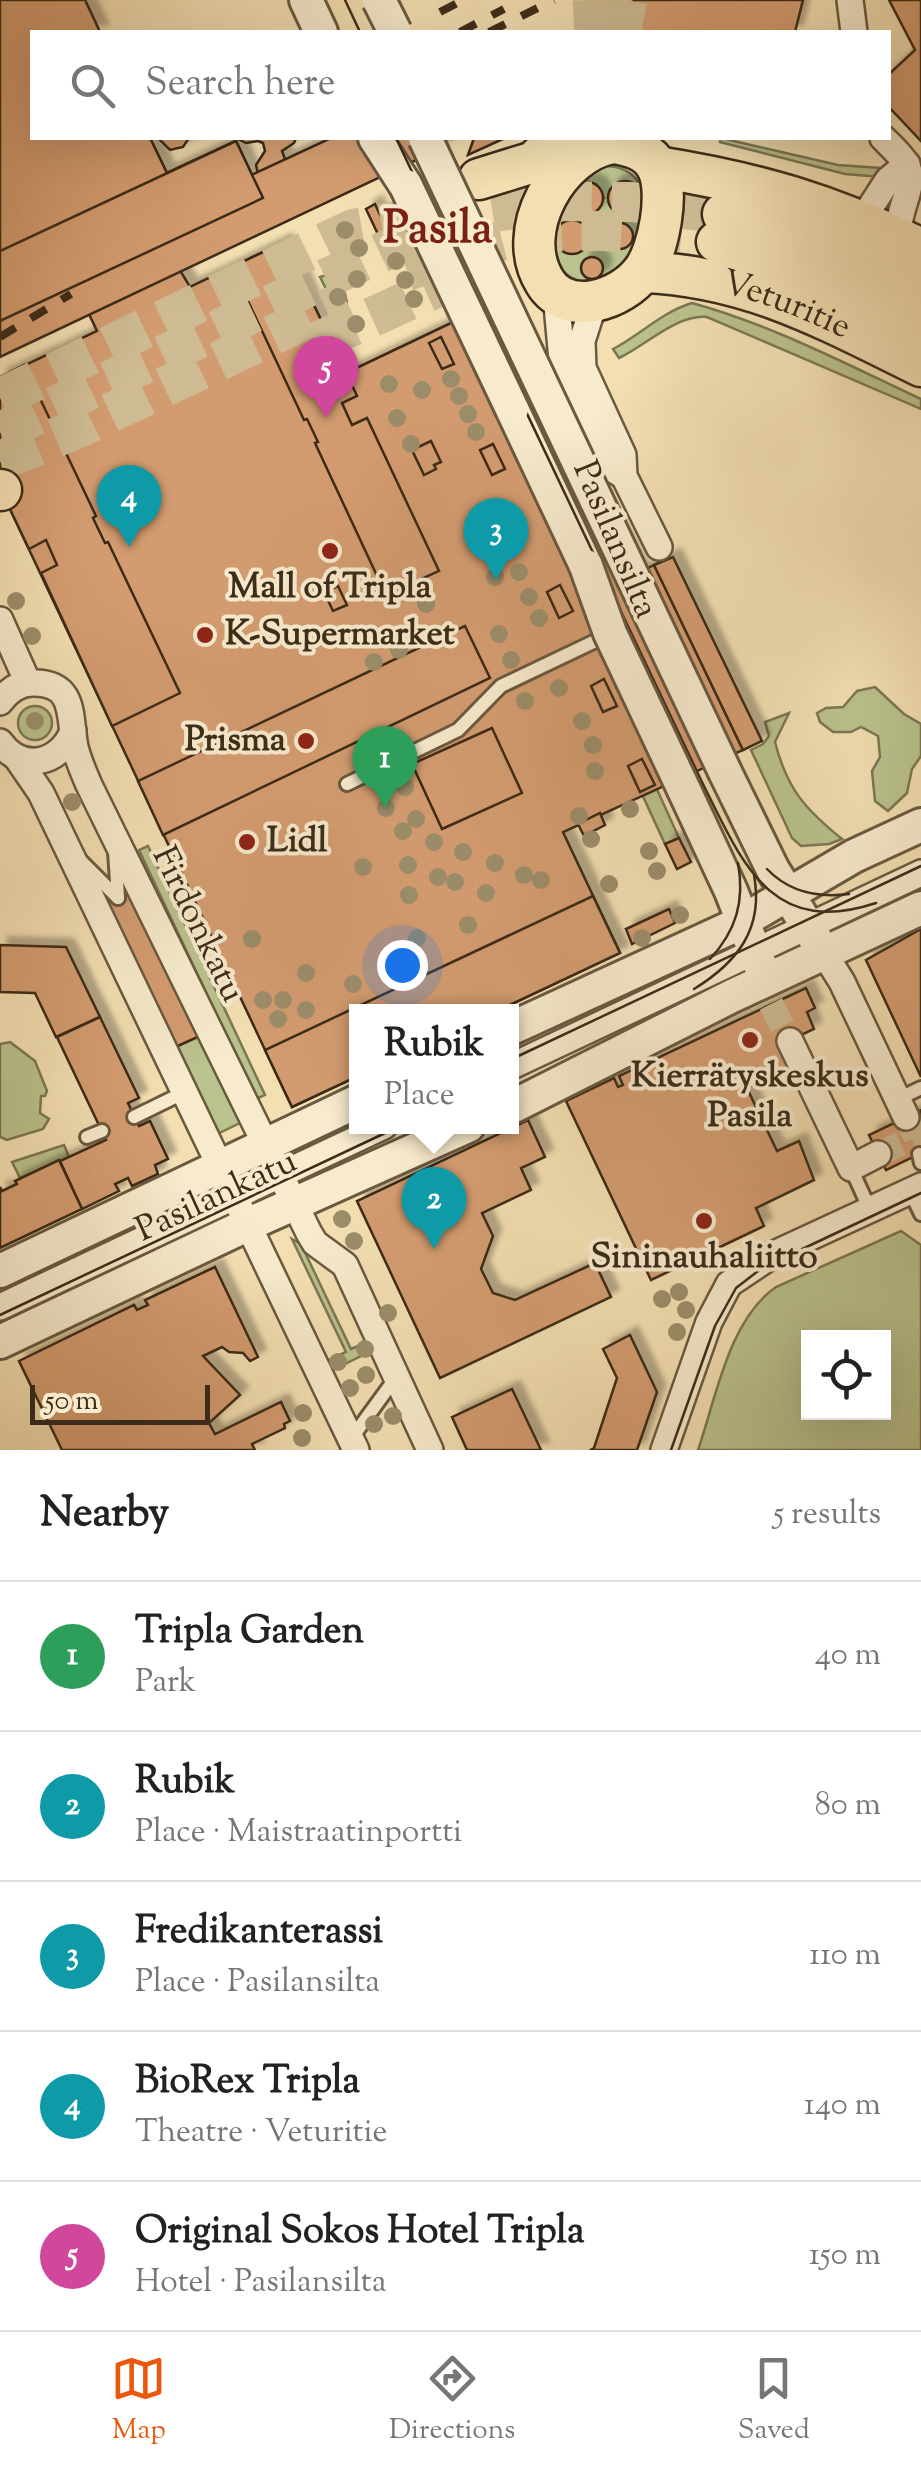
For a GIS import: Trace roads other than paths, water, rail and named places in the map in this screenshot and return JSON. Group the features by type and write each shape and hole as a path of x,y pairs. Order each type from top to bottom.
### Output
{"main road":[{"path":"547,279 537,232 543,205 559,175 596,141"},
{"path":"482,267 504,261 547,279 582,304 600,299 643,272 654,247 662,206 662,184 650,158 596,141 534,162 478,193 551,190"},
{"path":"657,167 778,190 856,218 910,244"},
{"name":"Veturitie","path":"921,291 796,234 720,228 921,326"},
{"name":"Veturitie","path":"643,272 682,274 745,286 921,366"}],"street":[{"path":"306,0 319,30"},
{"path":"380,0 394,30"},
{"path":"850,0 854,30"},
{"name":"Pasilansilta","path":"376,140 406,186 586,566 610,634 684,790 764,979"},
{"name":"Pasilansilta","path":"426,140 725,772 788,896 816,941"},
{"path":"885,140 914,165"},
{"path":"856,218 868,211 888,180 914,165"},
{"path":"910,244 897,224 912,184 914,165"},
{"path":"547,279 564,382 604,464 624,476"},
{"path":"600,299 582,341 583,368 623,455 624,476 659,552"},
{"path":"0,620 28,683 1,695"},
{"name":"Firdonkatu","path":"28,683 48,685 66,697 84,772 316,1243 345,1264 430,1450"},
{"path":"8,750 28,762 51,758 61,752 73,731"},
{"path":"8,750 41,792 235,1196 348,1446"},
{"path":"519,1025 742,922 854,856 921,824"},
{"path":"519,1103 764,979 921,873"},
{"path":"816,941 921,908"},
{"path":"816,941 908,1101"},
{"path":"519,1064 764,979"},
{"path":"790,1040 851,1168 878,1154"},
{"name":"Pasilankatu","path":"281,1175 349,1109"},
{"name":"Pasilankatu","path":"0,1272 235,1196 367,1134"},
{"name":"Pasilankatu","path":"0,1307 281,1175 437,1134"},
{"name":"Pasilankatu","path":"0,1342 235,1196"},
{"path":"664,1450 709,1322 729,1284 774,1254 870,1210 917,1197"}],"lane":[{"path":"347,784 458,730 501,686 610,634"},
{"path":"65,844 118,898 114,832"},
{"path":"134,1117 184,1092"},
{"path":"88,1137 102,1131"},
{"path":"851,1168 870,1210"},
{"path":"348,1446 397,1376"}],"tunnel":[{"path":"593,0 594,30"},
{"path":"621,30 627,0"},
{"path":"0,432 391,248 482,214 564,201 632,202 723,214"},
{"path":"0,398 353,229 424,216"},
{"path":"407,271 490,244 543,233 617,232 717,242"},
{"path":"317,342 465,275"},
{"path":"0,461 83,426 346,300"},
{"path":"771,1004 790,1041"},
{"path":"878,1154 916,1137 906,1117"}],"tram line":[{"path":"345,0 359,30"},
{"path":"397,140 731,840 764,886 785,901 810,910 840,911 876,903"},
{"path":"710,959 726,938 736,915 740,890 738,863"},
{"path":"519,1056 921,866"},
{"path":"767,869 805,892 849,894"},
{"path":"694,989 723,967 744,942 755,911 754,875"},
{"path":"0,1315 383,1134"},
{"path":"671,1450 715,1326 736,1288 762,1268 921,1193"}],"railway":[{"path":"440,12 463,0"},
{"path":"493,30 554,0"},
{"path":"464,30 504,9"},
{"path":"0,337 71,294"}],"place":[{"name":"Original Sokos Hotel Tripla","path":"326,418"},
{"name":"BioRex Tripla","path":"129,547"},
{"name":"Mall of Tripla","path":"330,551"},
{"name":"Fredikanterassi","path":"496,580"},
{"name":"K-Supermarket","path":"205,635"},
{"name":"Prisma","path":"306,741"},
{"name":"Tripla Garden","path":"385,808"},
{"name":"Lidl","path":"247,842"},
{"name":"Kierrätyskeskus Pasila","path":"750,1040"},
{"name":"Sininauhaliitto","path":"704,1221"},
{"name":"Rubik","path":"434,1249"}],"district":[{"name":"Pasila","path":"438,231"}]}
